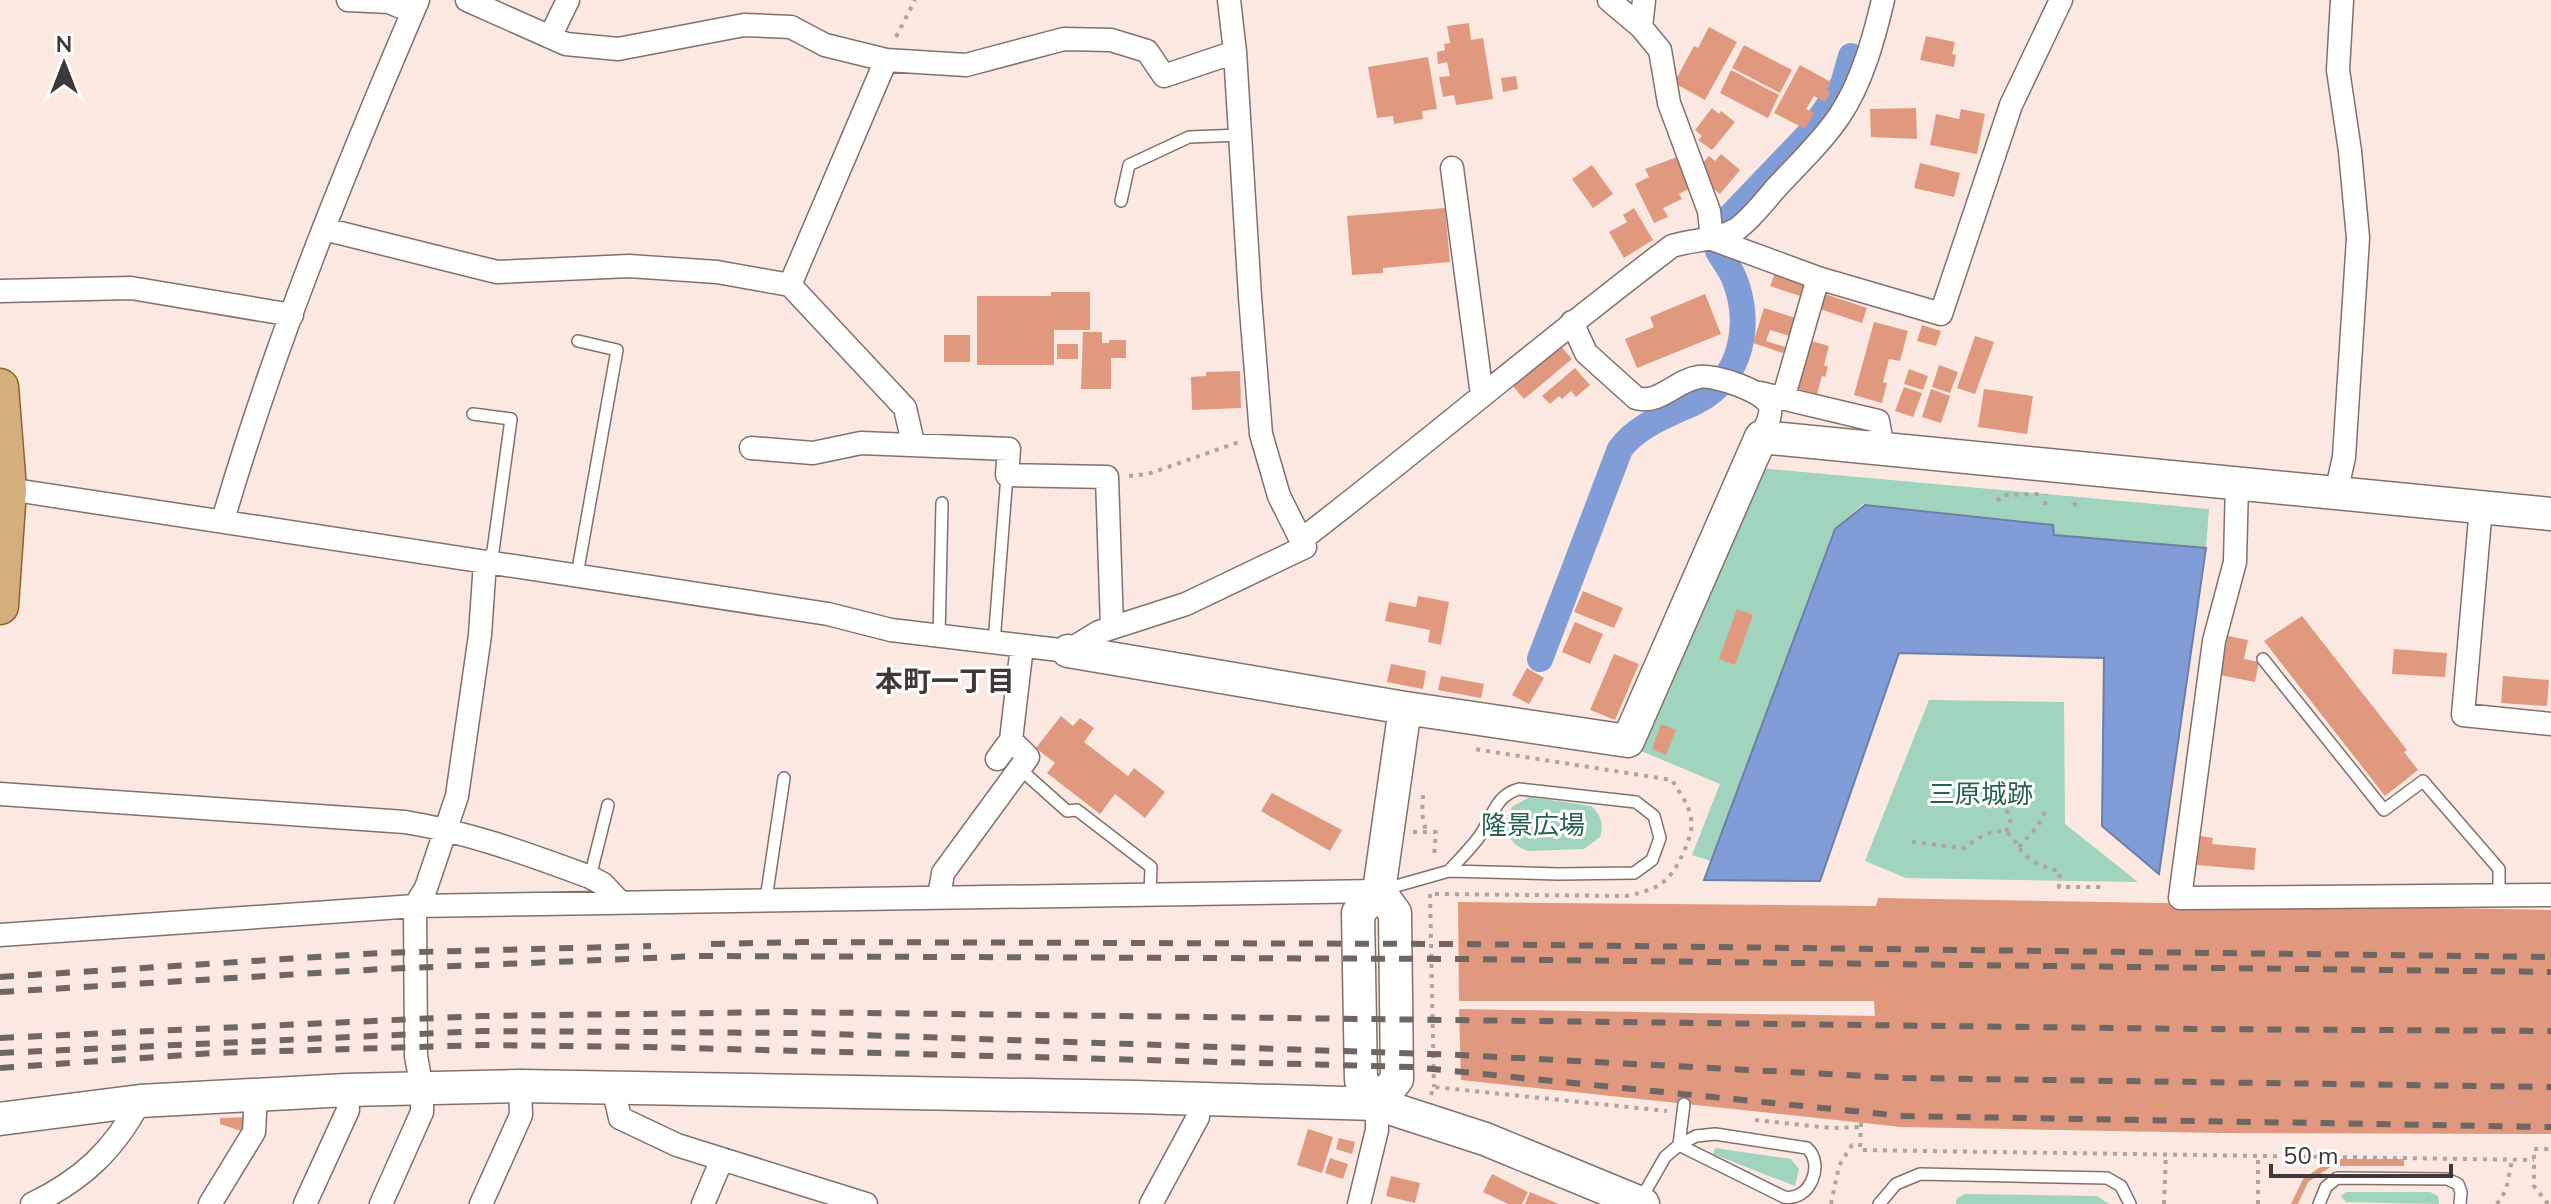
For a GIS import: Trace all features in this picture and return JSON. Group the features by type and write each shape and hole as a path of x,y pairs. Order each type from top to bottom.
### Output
{"main road":[{"path":"0,387 4,488 0,606"}],"street":[{"path":"223,520 247,439 348,164 415,6 348,0"},
{"path":"467,0 566,44 618,49 744,25 791,27 825,45 886,60 966,65 1064,39 1111,40 1147,51 1164,76 1235,52"},
{"path":"550,37 568,0"},
{"path":"1068,651 1112,627 1168,610 1305,547 1279,496 1261,434 1229,0"},
{"path":"1609,0 1641,27 1660,50 1669,103 1709,211 1712,239"},
{"path":"1641,27 1644,0"},
{"path":"1301,540 1572,322 1672,246 1691,240 1712,239 1737,228 1817,144 1840,114 1855,86 1883,0"},
{"path":"1712,239 1818,278 1941,314 2011,105 2061,0"},
{"path":"2336,493 2344,457 2358,238 2338,70 2342,0"},
{"path":"790,285 886,60"},
{"path":"1452,168 1482,395"},
{"path":"324,229 497,272 629,266 717,272 790,285 905,408 913,443"},
{"path":"1783,399 1818,278"},
{"path":"0,291 131,288 292,315"},
{"path":"1572,322 1586,353 1636,398 1646,401 1654,399 1688,380 1704,376 1783,399 1878,421 1883,448"},
{"path":"4,488 828,614 939,638 1068,651 1405,708 1628,741 1771,411 1770,403 1760,393"},
{"path":"1761,437 2551,514"},
{"path":"751,448 813,453 861,443 913,443 1009,449 1007,475 1107,477 1112,627"},
{"path":"2237,483 2235,562 2214,641 2180,898 2551,895"},
{"path":"2481,507 2463,715 2551,724"},
{"path":"381,1204 422,1112 422,1089 416,1056 415,906 426,888 457,796 480,635 485,562"},
{"path":"997,759 1011,740 1022,646"},
{"path":"1359,1204 1377,1130 1377,1104 1397,1079 1395,913 1379,891 1405,708"},
{"path":"939,897 943,873 1028,757 1011,740"},
{"path":"0,794 405,822 445,828 485,838 590,877 603,884 619,901"},
{"path":"0,935 415,906 1379,891"},
{"path":"481,1204 521,1115 520,1086"},
{"path":"0,1119 140,1101 347,1090 520,1086 1377,1104 1485,1139 1640,1203"},
{"path":"613,1087 620,1118 677,1145 866,1204"},
{"path":"305,1204 348,1110 347,1090"},
{"path":"210,1204 254,1132 256,1095"},
{"path":"1151,1204 1198,1117 1198,1099"},
{"path":"32,1204 61,1190 94,1164 123,1133 140,1101"},
{"path":"703,1204 722,1159"}],"lane":[{"path":"1121,201 1129,165 1189,137 1241,135"},
{"path":"577,575 617,350 578,341"},
{"path":"473,414 511,419 493,551 485,562"},
{"path":"994,643 1007,475"},
{"path":"939,638 942,503"},
{"path":"2263,659 2384,810 2423,781 2499,869 2499,895"},
{"path":"1020,769 1067,811 1077,810 1151,867 1150,894"},
{"path":"766,899 784,778"},
{"path":"1379,891 1449,871 1626,874 1641,870 1652,860 1659,846 1660,830 1649,810 1636,802 1519,789 1499,800 1480,835 1449,871"},
{"path":"590,877 608,805"},
{"path":"1679,1145 1684,1104"},
{"path":"1640,1203 1665,1157 1679,1145 1696,1136 1715,1134 1796,1145 1813,1153 1816,1164 1805,1192 1792,1199 1679,1145"},
{"path":"1879,1204 1896,1184 1920,1174 2107,1178 2121,1186 2130,1204"},
{"path":"2319,1204 2326,1187 2337,1178 2447,1179 2458,1184 2460,1204"}],"path":[{"path":"886,60 915,0"},
{"path":"1107,477 1148,474 1261,434"},
{"path":"1997,501 2003,495 2043,494 2045,505"},
{"path":"2073,504 2081,505"},
{"path":"1430,894 1626,896 1643,893 1659,887 1672,877 1691,831 1692,820 1687,804 1672,780 1471,748"},
{"path":"1424,782 1422,813 1426,832"},
{"path":"2000,802 2011,824 2005,832"},
{"path":"2019,847 2038,826 2045,812"},
{"path":"1912,842 1964,848 1981,836 2002,831 2025,855 2042,866 2060,872 2059,887 2105,887"},
{"path":"1387,832 1436,832 1430,894 1434,1087 1422,1119"},
{"path":"1434,1087 1672,1112"},
{"path":"1751,1120 1831,1128 1861,1125 1860,1150 2534,1160"},
{"path":"1831,1204 1839,1166 1852,1145 1860,1145"},
{"path":"2548,1204 2534,1186 2534,1149 2551,1149"},
{"path":"2164,1204 2166,1154"},
{"path":"2258,1156 2258,1204"},
{"path":"2497,1204 2506,1190 2512,1160"}],"green space":[{"path":"1759,468 2209,509 2206,548 2052,535 2053,524 1863,504 1834,529 1711,861 1692,855 1720,784 1641,751"},
{"name":"三原城跡","path":"1929,700 2064,702 2065,824 2138,882 1906,878 1865,861"},
{"name":"隆景広場","path":"1530,797 1591,806 1601,820 1600,837 1584,849 1528,851 1521,848 1507,833 1507,820 1513,806"},
{"path":"1715,1148 1791,1159 1799,1169 1795,1186 1713,1154"},
{"path":"2346,1192 2430,1192 2438,1196 2439,1204 2346,1202 2341,1196"},
{"path":"1965,1194 2097,1196 2109,1204 1956,1204 1957,1198"}],"water":[{"path":"1865,505 2053,525 2054,535 2206,548 2159,874 2102,826 2104,658 1899,653 1820,881 1704,880 1835,529"}],"building":[{"path":"1469,23 1471,40 1483,38 1493,99 1456,105 1454,95 1443,97 1439,77 1450,76 1447,62 1438,64 1437,52 1445,50 1444,44 1450,43 1447,26"},
{"path":"1709,27 1737,42 1705,100 1674,83 1694,46 1698,48"},
{"path":"1926,36 1955,42 1952,54 1956,55 1954,67 1920,60"},
{"path":"1744,45 1792,70 1780,93 1732,68"},
{"path":"1428,57 1437,109 1422,111 1423,119 1394,124 1393,116 1377,118 1368,67"},
{"path":"1800,65 1831,82 1825,102 1814,96 1806,109 1814,113 1805,129 1774,113"},
{"path":"1731,70 1779,95 1768,118 1720,93"},
{"path":"1516,76 1518,89 1503,92 1501,78"},
{"path":"1712,108 1735,122 1712,150 1698,140 1702,136 1695,130"},
{"path":"1916,108 1917,139 1871,137 1870,109"},
{"path":"1961,109 1985,114 1977,154 1930,145 1936,114 1959,119"},
{"path":"1721,154 1740,170 1720,194 1704,181 1709,175 1699,167 1709,156 1715,161"},
{"path":"1677,157 1692,187 1679,194 1682,199 1663,208 1668,217 1654,223 1635,184 1649,177 1645,169"},
{"path":"1920,163 1960,173 1954,197 1914,188"},
{"path":"1592,165 1613,194 1593,208 1572,179"},
{"path":"1445,208 1450,262 1383,268 1383,273 1352,275 1347,216"},
{"path":"1634,208 1653,240 1624,258 1609,232 1627,222 1623,215"},
{"path":"1775,273 1808,284 1803,297 1770,286"},
{"path":"1051,292 1090,292 1090,330 1054,330 1054,365 977,365 977,296 1051,296"},
{"path":"1705,294 1721,334 1637,368 1625,339 1654,327 1650,317"},
{"path":"1825,294 1867,308 1862,323 1820,309"},
{"path":"1764,308 1796,318 1790,336 1770,330 1766,341 1785,347 1783,353 1753,343"},
{"path":"1874,322 1908,331 1900,361 1889,359 1882,403 1854,395"},
{"path":"1922,325 1941,331 1936,346 1917,341"},
{"path":"1083,332 1102,332 1102,343 1126,340 1126,358 1111,358 1111,389 1081,389"},
{"path":"944,335 970,335 970,362 944,362"},
{"path":"1975,336 1994,342 1975,394 1957,388"},
{"path":"1808,340 1829,346 1824,365 1828,367 1817,394 1794,388"},
{"path":"1558,343 1572,359 1524,399 1511,384"},
{"path":"1057,344 1078,344 1078,359 1057,359"},
{"path":"1939,365 1958,372 1950,393 1932,387"},
{"path":"1575,368 1590,385 1576,397 1571,391 1550,404 1542,396"},
{"path":"1909,369 1928,376 1923,390 1904,384"},
{"path":"1240,371 1241,408 1192,410 1191,377 1206,376 1206,372"},
{"path":"1904,387 1922,393 1913,417 1895,411"},
{"path":"1931,389 1950,396 1941,423 1922,417"},
{"path":"1984,389 2033,396 2027,434 1978,427"},
{"path":"1583,591 1623,608 1614,628 1574,612"},
{"path":"1418,596 1449,602 1441,645 1428,642 1430,630 1385,621 1389,602 1416,607"},
{"path":"1737,609 1753,615 1735,665 1719,659"},
{"path":"2302,616 2407,750 2404,752 2418,770 2385,796 2264,641"},
{"path":"1575,622 1603,634 1590,664 1562,652"},
{"path":"2228,636 2248,640 2244,659 2259,662 2255,682 2220,675"},
{"path":"2394,649 2447,653 2445,677 2392,674"},
{"path":"1614,654 1639,664 1615,720 1590,710"},
{"path":"1391,664 1426,671 1423,689 1387,682"},
{"path":"1527,668 1544,678 1529,704 1512,695"},
{"path":"1441,676 1484,684 1481,698 1438,690"},
{"path":"2503,676 2549,680 2547,706 2501,703"},
{"path":"1061,716 1073,726 1080,718 1094,728 1084,742 1128,776 1134,768 1165,792 1145,818 1115,794 1100,814 1047,773 1055,763 1036,748"},
{"path":"1661,724 1676,730 1666,755 1652,749"},
{"path":"1272,793 1342,830 1330,851 1261,811"},
{"path":"2200,836 2213,838 2212,844 2256,848 2254,870 2197,865"},
{"path":"1878,898 2551,910 2551,1134 2218,1133 1901,1127 1461,1080 1459,1009 1875,1016 1874,1001 1459,1001 1458,902 1876,906"},
{"path":"250,1117 250,1134 220,1124 220,1118"},
{"path":"1308,1129 1333,1137 1322,1173 1297,1165"},
{"path":"1339,1138 1355,1142 1352,1154 1336,1149"},
{"path":"1330,1158 1348,1164 1343,1179 1325,1173"},
{"path":"2332,1159 2404,1159 2404,1166 2332,1166 2308,1182 2298,1204 2291,1204 2303,1179"},
{"path":"1492,1174 1528,1192 1522,1204 1508,1204 1483,1192"},
{"path":"1391,1176 1420,1183 1415,1203 1386,1196"},
{"path":"1530,1192 1559,1204 1525,1204"}],"waterway":[{"path":"1540,659 1620,449 1645,426 1713,391 1734,364 1740,347 1742,313 1734,278 1718,251 1723,224 1810,133 1843,84 1851,56"}],"railway":[{"path":"711,944 1458,944 2551,957"},
{"path":"0,977 380,953 651,946"},
{"path":"0,992 383,969 699,956 1459,959 2551,972"},
{"path":"0,1038 482,1016 787,1012 2551,1031"},
{"path":"0,1053 483,1031 801,1033 1460,1055 1905,1078 2551,1087"},
{"path":"0,1068 214,1053 483,1045 648,1047 1413,1067 1903,1116 2551,1127"}],"district":[{"name":"本町一丁目","path":"945,682"}]}
